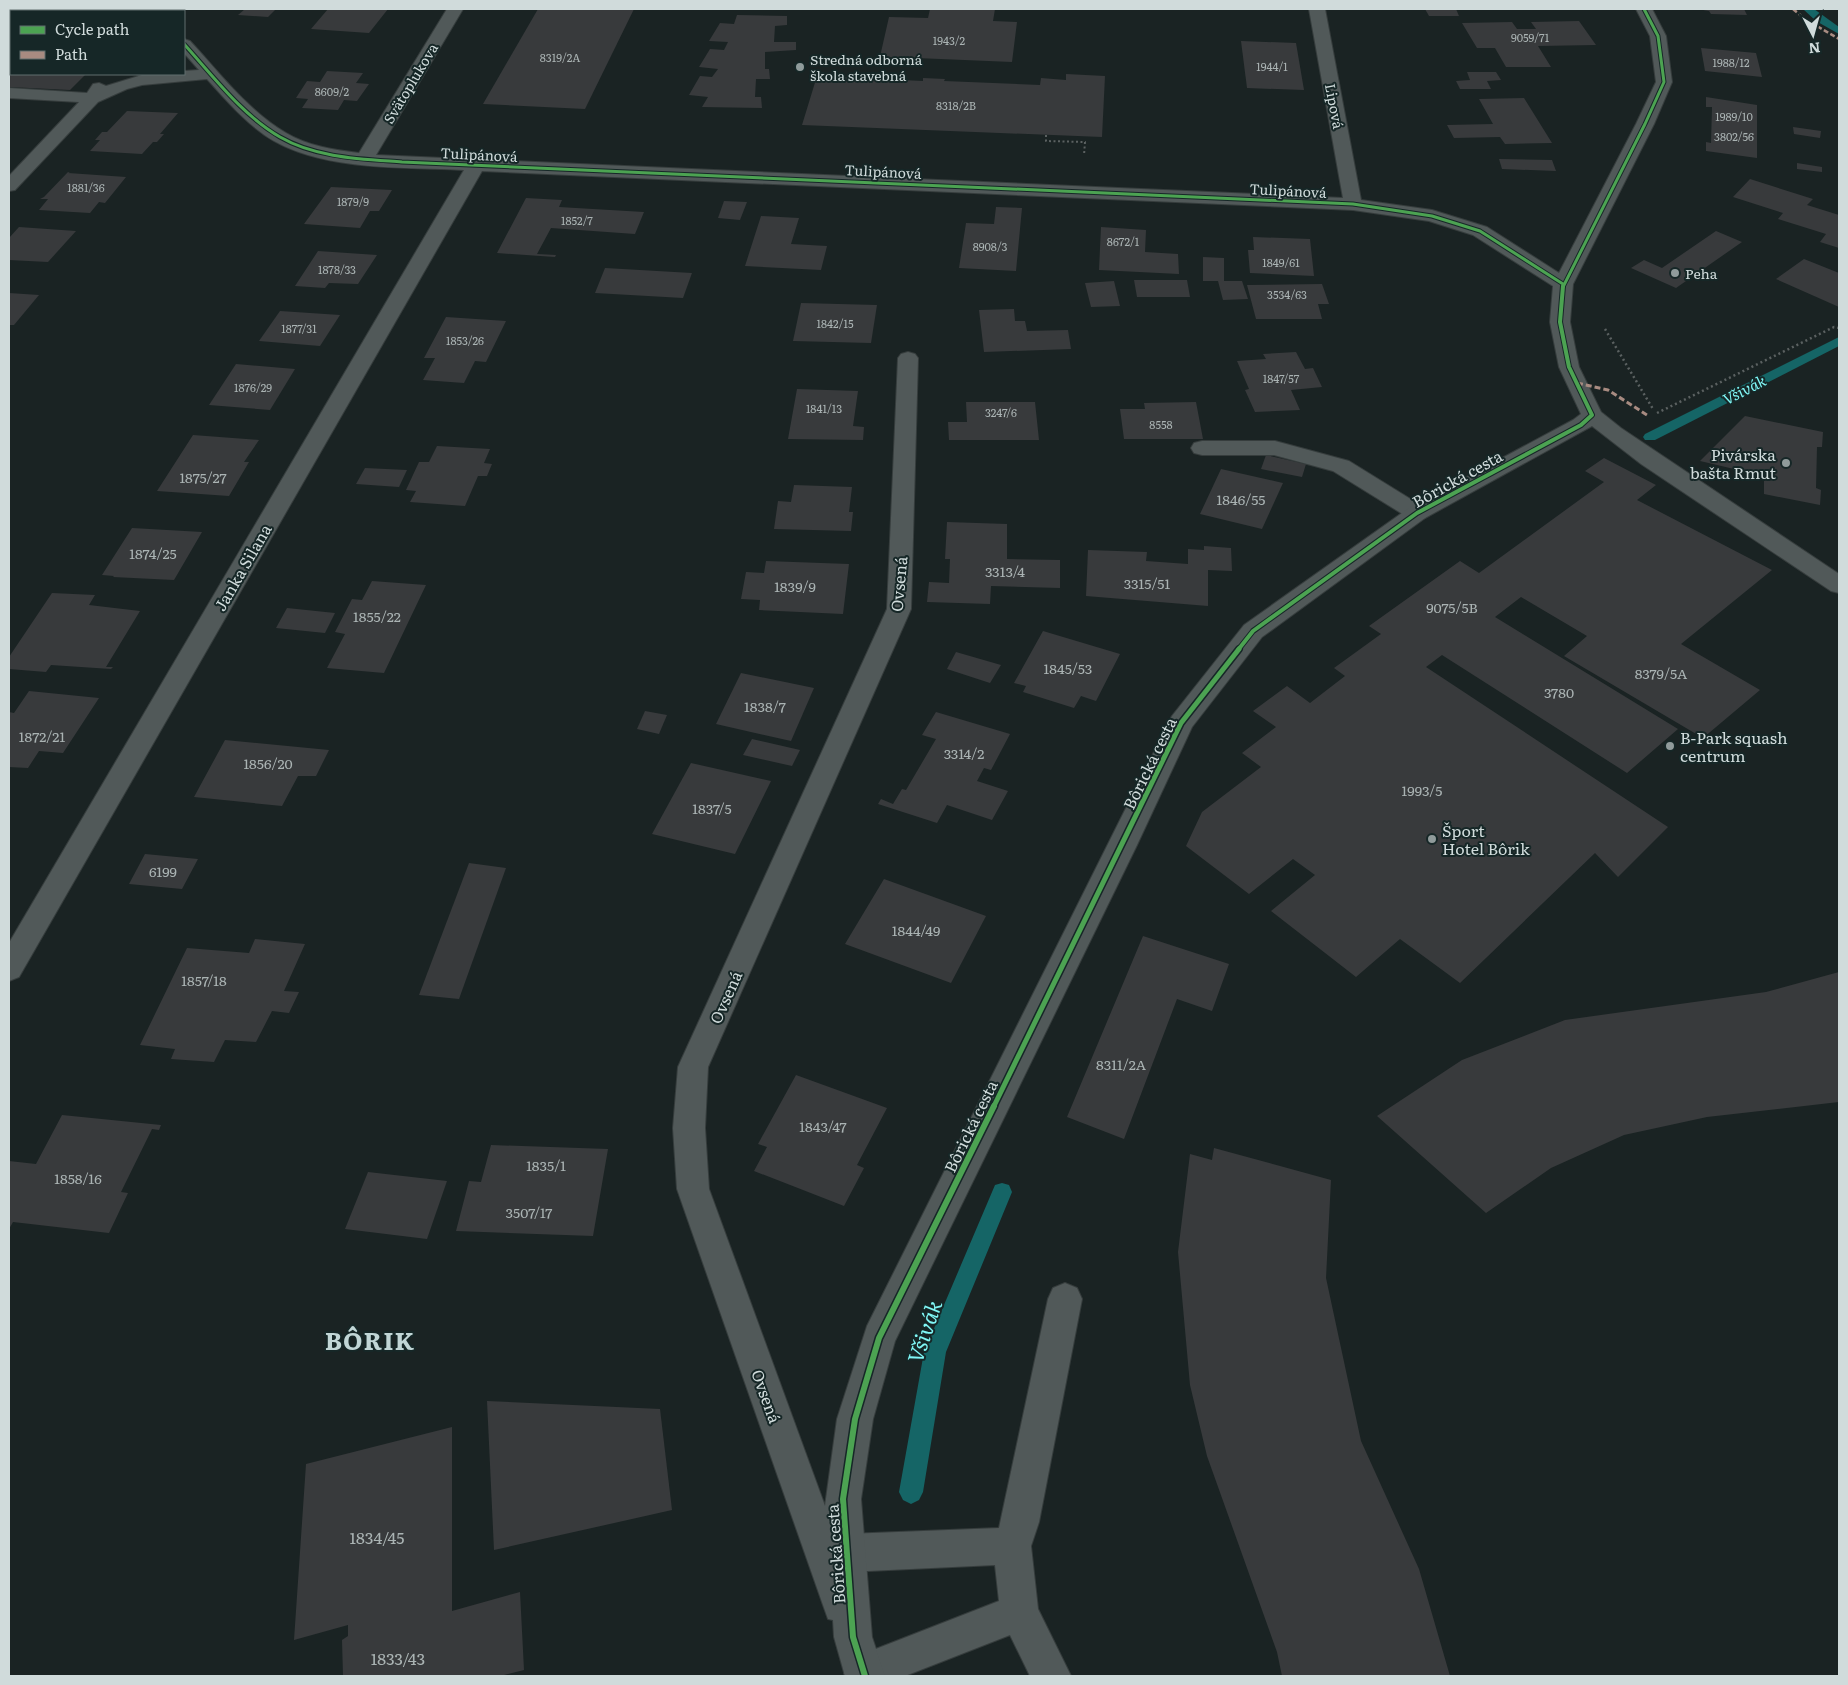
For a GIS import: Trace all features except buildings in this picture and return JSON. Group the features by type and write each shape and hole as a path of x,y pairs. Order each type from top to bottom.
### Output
{"street":[{"name":"Svätoplukova","path":"365,158 455,9"},
{"name":"Lipová","path":"1317,9 1353,204"},
{"path":"1644,9 1658,36 1664,82 1645,124 1563,284 1560,322 1569,367 1592,415 1613,433 1839,585"},
{"name":"Tulipánová","path":"185,45 253,116 280,137 315,151 365,158 476,165 1353,204 1432,216 1480,231 1563,284"},
{"path":"9,93 92,98 121,85 142,80 212,74"},
{"path":"9,186 92,98 108,75"},
{"name":"Janka Silana","path":"9,968 476,165"},
{"name":"Ovsená","path":"853,1637 692,1189 689,1128 693,1067 899,610 908,358"},
{"name":"Bôrická cesta","path":"865,1675 853,1637 844,1499 855,1419 879,1338 1123,846 1181,722 1253,631 1417,513 1581,425 1592,415"},
{"path":"1202,448 1275,448 1341,466 1417,513"},
{"path":"1052,1676 1019,1612 1012,1546 1020,1522 1065,1299"},
{"path":"847,1553 1012,1546"},
{"path":"865,1675 1019,1612"}],"path":[{"path":"19,9 42,10"},
{"path":"1046,135 1046,141 1085,142 1084,149"},
{"path":"1656,414 1834,327 1839,328"},
{"path":"1599,328 1606,330 1658,418"}],"waterway":[{"name":"Všivák","path":"1808,9 1839,31"},
{"name":"Všivák","path":"1650,437 1839,341"},
{"name":"Všivák","path":"911,1492 935,1352 1002,1192"}],"marked path":[{"path":"1793,9 1805,19 1839,39"},
{"path":"1577,383 1608,390 1647,415"}],"cycle path":[{"path":"865,1676 853,1637 843,1499 855,1419 879,1338 1123,845 1181,723 1253,631 1417,513 1581,425 1592,415 1569,367 1560,322 1563,284 1645,124 1664,82 1658,36 1644,9"},
{"path":"185,45 230,94 268,129 299,146 348,157 402,162 1353,204 1432,216 1480,231 1563,284"}],"place":[{"name":"Stredná odborná škola stavebná","path":"800,67"},
{"name":"Peha","path":"1675,273"},
{"name":"Pivárska bašta Rmut","path":"1786,463"},
{"name":"B-Park squash centrum","path":"1670,746"},
{"name":"Šport Hotel Bôrik","path":"1432,839"}],"district":[{"name":"BÔRIK","path":"370,1339"}]}
